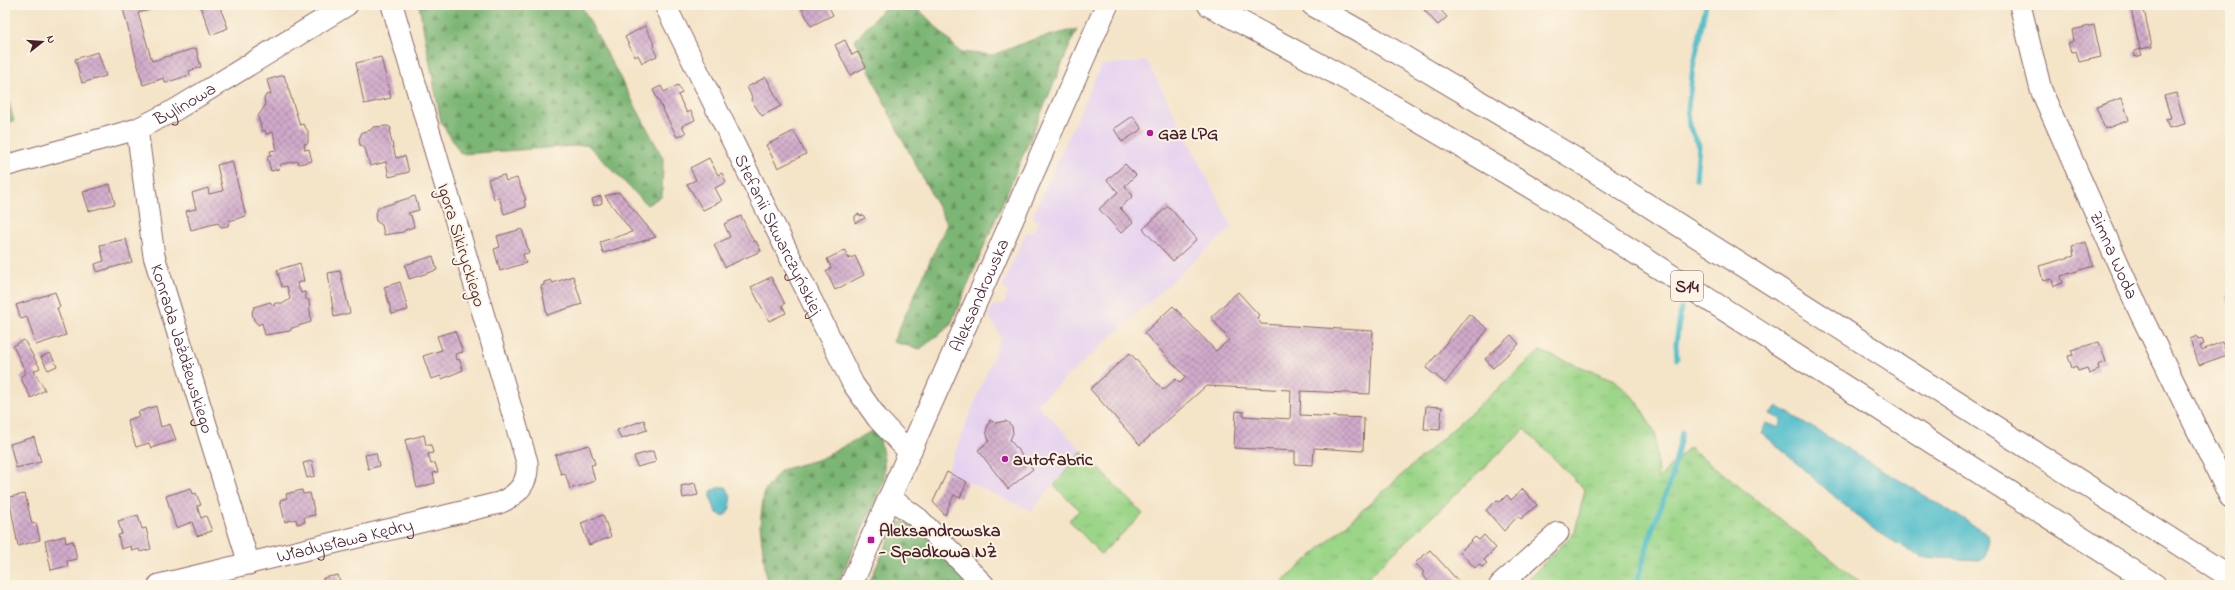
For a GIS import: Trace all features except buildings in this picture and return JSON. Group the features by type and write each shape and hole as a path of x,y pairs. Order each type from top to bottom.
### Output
{"main road":[{"name":"Aleksandrowska","path":"851,585 1107,5"},
{"name":"S14","path":"1209,5 1354,83 1556,202 2155,585"},
{"name":"S14","path":"1313,5 1372,38 1574,158 2230,578"}],"street":[{"name":"Bylinowa","path":"5,166 137,129 175,110 347,5"},
{"name":"Igora Sikiryckiego","path":"392,5 527,462 524,485"},
{"name":"Stefanii Skwarczyńskiej","path":"666,5 853,384 878,419 909,452"},
{"name":"Zimna Woda","path":"2020,5 2041,90 2141,315 2230,497"},
{"name":"Konrada Jażdżewskiego","path":"137,129 154,256 249,564"},
{"name":"Władysława Kędry","path":"159,585 500,503 514,496 524,485"},
{"path":"889,497 918,519 984,585"},
{"path":"1500,585 1558,533"}],"shaded area":[{"path":"1147,61 1232,227 1037,404 1082,451 1031,511 947,472 1001,337 989,316 993,306 1004,304 1008,292 1002,287 1026,233 1033,231 1038,223 1033,216 1101,65"}],"green space":[{"path":"419,5 581,5 663,158 662,196 647,205 588,145 461,154 441,122"},
{"path":"887,5 918,8 960,52 993,55 1032,40 1077,29 950,326 920,349 893,342 947,224 896,127 855,40"},
{"path":"5,88 14,121 5,123"},
{"path":"1540,351 1615,380 1637,401 1655,433 1658,479 1689,447 1864,585 1522,585 1575,532 1585,490 1525,429 1360,585 1279,585"},
{"path":"870,432 879,434 884,460 884,481 837,585 767,585 760,525 764,492 781,470 820,459"},
{"path":"1082,451 1143,514 1101,554 1069,520 1080,510 1054,486"},
{"path":"902,522 914,524 977,585 868,585 896,524"}],"water":[{"path":"1777,406 1988,534 1989,539 1985,558 1979,560 1921,557 1872,529 1762,433 1766,423 1778,428 1782,420 1770,414"},
{"path":"720,487 726,487 731,499 729,510 724,517 716,512 711,499 711,491"}],"waterway":[{"path":"1696,179 1699,145 1689,126 1688,109 1693,68 1706,5"},
{"path":"1677,359 1676,344 1681,308"},
{"path":"1636,585 1651,533 1672,477 1682,432"}],"place":[{"name":"Gaz LPG","path":"1150,133"},
{"name":"autofabric","path":"1005,459"},
{"name":"Aleksandrowska - Spadkowa NŻ","path":"871,540"}]}
